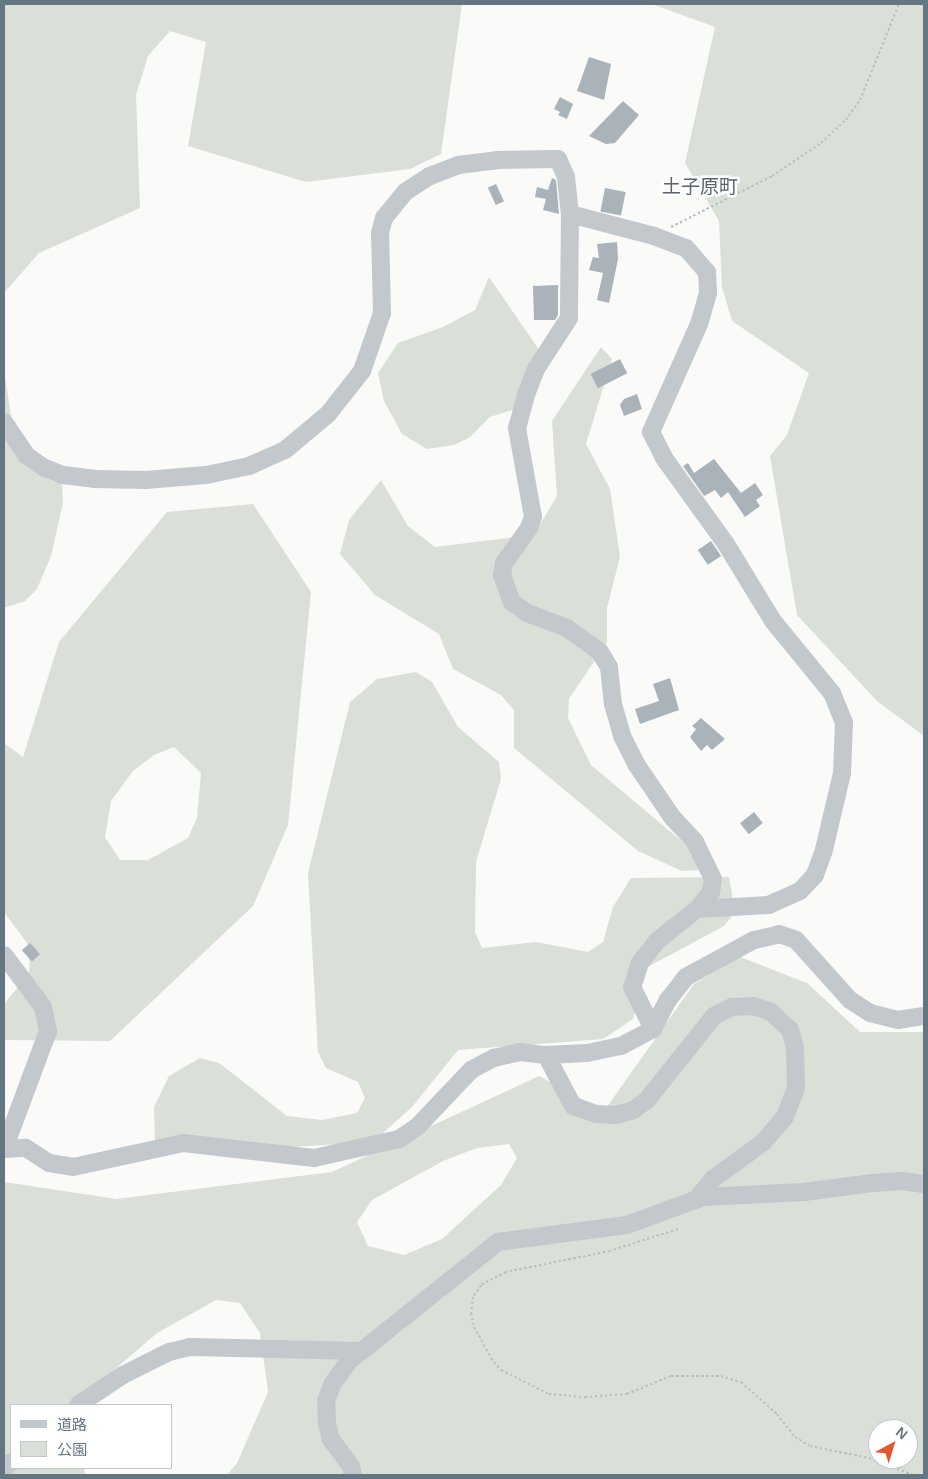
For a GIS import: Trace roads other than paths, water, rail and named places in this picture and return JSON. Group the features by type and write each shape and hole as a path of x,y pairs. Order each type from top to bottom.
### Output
{"street":[{"path":"4,422 26,455 43,467 63,475 146,480 206,475 249,466 285,450 328,414 362,371 382,313 380,233 384,218 405,192 430,176 458,165 497,160 558,159 566,177 570,214 569,318 536,369 517,428 533,517 529,528 504,563 502,581 512,602 519,607 568,628 600,652 609,667 613,704 622,736 636,764 706,860 713,879 711,892 697,909 657,941 640,963 632,987 653,1029"},
{"path":"570,214 654,236 686,248 701,262 707,272 708,294 689,352 650,432 664,458 726,544 773,621 832,693 844,723 842,773 824,850 814,875 800,891 768,906 697,909"},
{"path":"4,955 43,1007 48,1031 4,1149 26,1148 49,1163 73,1167 183,1143 314,1158 399,1139 428,1117 471,1070 494,1058 520,1052 546,1055 587,1053 621,1046 653,1029 668,1000 686,977 754,940 779,934 796,940 850,1000 870,1013 898,1020 924,1016"},
{"path":"546,1055 573,1106 596,1114 616,1114 633,1110 646,1101 714,1016 732,1007 753,1006 771,1012 790,1030 795,1047 796,1088 785,1117 762,1144 713,1179 696,1200"},
{"path":"4,1157 26,1148"},
{"path":"352,1475 351,1466 331,1439 326,1401 333,1384 361,1351 498,1242 627,1225 696,1200 752,1193 804,1192 872,1183 902,1181 924,1184"},
{"path":"79,1404 124,1374 169,1352 190,1347 361,1351"}],"district":[{"name":"土子原町","path":"700,187"}]}
